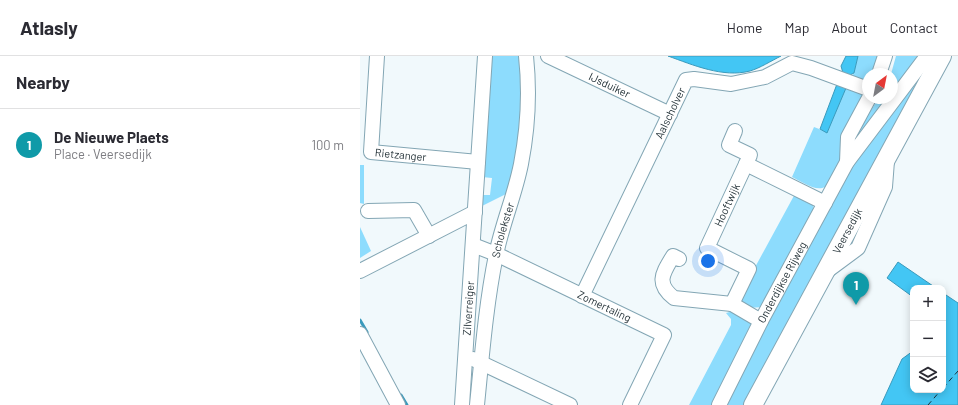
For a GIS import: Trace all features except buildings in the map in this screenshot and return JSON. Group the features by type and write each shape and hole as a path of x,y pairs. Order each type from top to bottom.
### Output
{"main road":[{"name":"Veersedijk","path":"753,405 888,153 942,56"}],"street":[{"name":"Rietzanger","path":"377,56 371,152 478,162"},
{"name":"Zilverreiger","path":"462,405 464,355 473,245 485,56"},
{"name":"Scholekster","path":"477,405 486,311 496,254 521,165 528,122 528,73 526,56"},
{"name":"IJsduiker","path":"548,56 670,114"},
{"path":"881,68 886,56"},
{"name":"Onderdijkse Rijweg","path":"719,405 761,321 847,162 927,56"},
{"name":"Aalscholver","path":"582,296 686,80 694,79 731,84 765,77 792,63 811,68 862,87"},
{"name":"Onderdijkse Rijweg","path":"847,162 848,136 866,104"},
{"path":"735,131 729,145 750,155 746,164 825,203"},
{"name":"Hooftwijk","path":"732,304 749,269 708,248 746,164"},
{"path":"368,211 414,210 429,236"},
{"path":"360,271 475,212"},
{"name":"Zomertaling","path":"473,245 496,254 664,335 630,405"},
{"path":"679,259 673,256 663,274 662,283 667,293 674,298 693,304 732,304 761,321"},
{"path":"360,334 398,405"},
{"path":"464,355 570,405"}],"shaded area":[{"path":"490,56 524,56 524,126 510,192 480,207 480,195 490,195 492,178 482,177"},
{"path":"668,56 781,56 750,71 729,73 708,70"},
{"path":"846,56 858,56 854,73 850,75 843,73 841,66"},
{"path":"858,56 881,56 876,68 862,68 862,82 851,78 854,73"},
{"path":"896,56 919,56 898,82 898,68 893,68"},
{"path":"932,60 747,405 725,405 843,181 858,156"},
{"path":"837,84 846,88 827,133 820,129"},
{"path":"846,88 861,92 862,103 842,159 825,187 813,187 792,177 814,127 827,132"},
{"path":"875,104 881,104 858,135 856,133"},
{"path":"360,165 364,165 364,204 360,203"},
{"path":"796,192 813,204 814,212 765,306 757,308 746,305 736,298 741,293"},
{"path":"360,227 371,251 360,258"},
{"path":"898,262 932,285 910,285 910,295 887,278"},
{"path":"946,295 958,303 958,405 881,405 902,359 910,353 910,393 946,393"},
{"path":"733,311 752,321 753,328 713,405 689,405 731,325 731,319 726,313"}],"waterway":[{"path":"360,320 367,332"},
{"path":"401,395 407,405"}],"ferry route":[{"path":"946,385 958,371"},
{"path":"928,405 938,393"}],"place":[{"name":"De Nieuwe Plaets","path":"856,305"}]}
